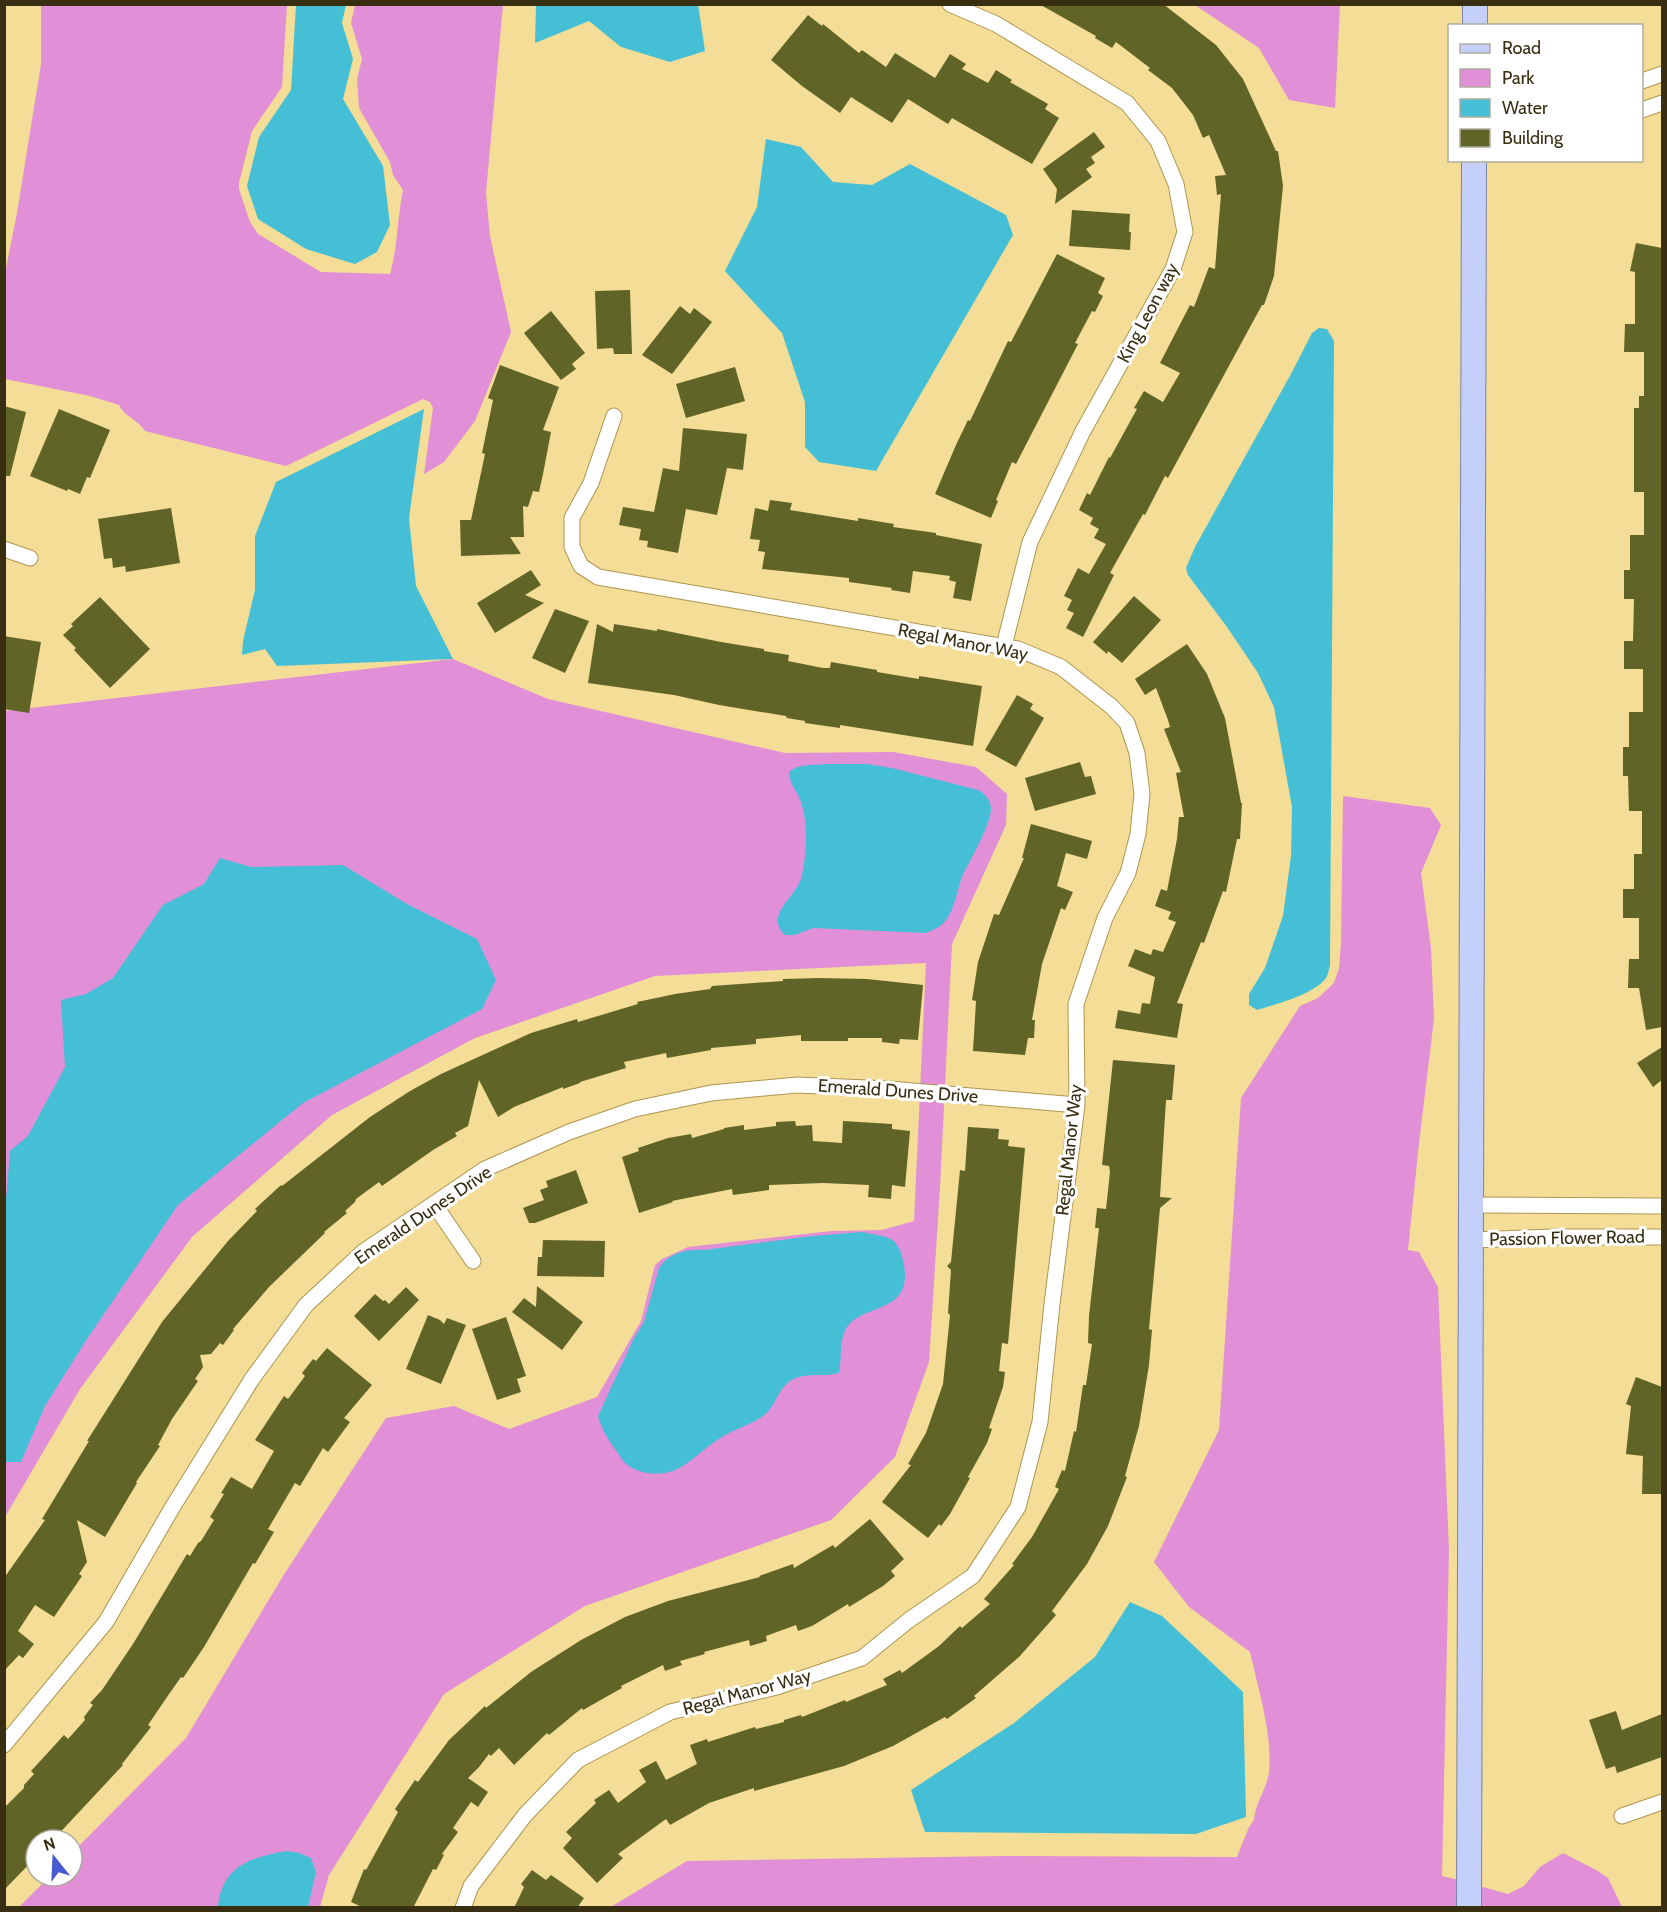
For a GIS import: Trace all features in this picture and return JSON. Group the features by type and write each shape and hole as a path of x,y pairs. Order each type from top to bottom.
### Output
{"main road":[{"path":"1474,24 1475,4"},
{"path":"1469,1908 1474,162"}],"street":[{"name":"King Leon way","path":"950,4 996,24 1127,103 1158,141 1176,184 1185,232 1173,269 1083,431 1030,542 1004,646"},
{"path":"1643,80 1662,74"},
{"path":"1643,109 1662,103"},
{"name":"Regal Manor Way","path":"463,1908 471,1886 525,1815 578,1760 670,1712 777,1688 862,1658 909,1620 973,1576 1018,1507 1040,1422 1077,1105 1076,1004 1105,918 1128,873 1138,834 1142,794 1137,753 1127,723 1112,707 1061,666 1018,649 1004,646 598,577 581,566 572,547 572,518 591,483 614,416"},
{"path":"4,549 30,558"},
{"name":"Emerald Dunes Drive","path":"8,1735 106,1622 172,1508 252,1379 306,1305 363,1252 485,1169 569,1132 635,1109 711,1093 797,1085 890,1089 1077,1105"},
{"path":"434,1203 473,1262"},
{"name":"Passion Flower Road","path":"1472,1206 1662,1206"},
{"name":"Passion Flower Road","path":"1471,1240 1662,1237"},
{"path":"1622,1816 1662,1802"}],"green space":[{"path":"41,5 287,5 282,87 252,131 239,183 250,222 258,234 321,272 390,274 403,190 359,108 357,79 362,59 351,23 355,5 503,5 486,193 490,236 511,332 475,421 444,462 424,474 433,408 430,402 423,399 286,466 145,431 119,405 90,396 5,379 5,273 41,64"},
{"path":"1195,5 1340,5 1335,108 1289,100 1259,48"},
{"path":"453,659 548,699 785,753 893,752 976,767 1007,794 1006,825 952,944 929,1362 895,1457 831,1520 585,1606 444,1694 329,1875 320,1907 19,1907 38,1888 84,1888 84,1841 186,1738 283,1576 386,1418 454,1406 509,1429 597,1397 641,1321 655,1265 662,1259 688,1247 832,1231 882,1230 914,1221 926,963 655,976 475,1038 332,1115 192,1237 80,1389 5,1517 5,711"},
{"path":"1343,796 1430,808 1441,825 1421,873 1431,948 1434,1019 1408,1250 1419,1252 1438,1287 1449,1550 1442,1876 1459,1880 1459,1907 609,1908 687,1861 1005,1856 1237,1857 1254,1820 1256,1808 1266,1784 1270,1758 1261,1696 1250,1652 1189,1607 1154,1562 1219,1430 1241,1098 1300,1006 1318,998 1334,983 1339,968"},
{"path":"1563,1853 1608,1878 1622,1907 1479,1908 1479,1886 1508,1894 1524,1886 1540,1867"}],"water":[{"path":"698,4 705,51 670,62 621,47 589,21 535,43 536,5"},
{"path":"296,5 346,5 342,23 353,59 343,99 383,166 390,225 377,252 355,264 306,249 258,219 247,186 259,137 291,90"},
{"path":"766,139 801,147 833,182 872,185 910,164 1006,215 1013,235 876,471 819,462 805,447 805,402 782,333 725,271 757,207"},
{"path":"1319,328 1327,329 1334,341 1330,965 1326,978 1312,989 1294,998 1257,1010 1249,1005 1249,994 1265,968 1283,916 1291,856 1292,807 1274,707 1258,673 1188,575 1186,568 1195,547 1312,333"},
{"path":"424,409 409,518 416,586 453,659 277,666 265,649 242,655 255,590 255,536 276,482"},
{"path":"867,764 892,768 978,790 987,797 991,808 988,824 962,877 952,910 939,926 926,933 813,928 795,935 785,935 779,927 780,913 795,891 802,875 806,846 806,826 802,807 789,772 801,766"},
{"path":"220,858 251,867 343,865 407,904 477,939 496,980 482,1009 303,1103 178,1205 87,1339 45,1406 21,1462 5,1462 4,1224 10,1151 28,1136 65,1067 61,1000 86,994 113,978 163,905 204,884"},
{"path":"862,1232 885,1237 895,1242 904,1265 905,1282 893,1301 861,1316 845,1331 839,1373 808,1375 790,1381 763,1416 722,1437 673,1471 648,1473 635,1470 625,1463 607,1436 598,1416 633,1340 644,1322 659,1268 663,1263 673,1255 691,1250"},
{"path":"1130,1602 1162,1616 1243,1692 1246,1817 1196,1834 925,1832 911,1790 1014,1723 1095,1657"},
{"path":"287,1851 311,1858 316,1872 308,1907 218,1907 225,1882 240,1866 262,1857"}],"building":[{"path":"1039,4 1163,4 1216,45 1243,79 1278,151 1283,186 1274,276 1264,305 1168,478 1165,476 1145,515 1143,514 1110,573 1114,575 1083,637 1066,628 1074,613 1067,610 1072,600 1064,596 1078,568 1089,574 1106,544 1094,538 1099,529 1090,524 1093,518 1079,510 1087,493 1090,495 1137,409 1134,408 1144,391 1163,402 1180,373 1160,363 1190,305 1194,307 1209,267 1215,269 1221,194 1217,195 1215,176 1226,175 1209,135 1203,138 1193,115 1172,88 1116,42 1112,48 1095,38 1096,36"},
{"path":"808,15 859,53 862,50 886,67 895,53 935,78 950,54 966,64 962,69 988,83 996,70 1012,80 1010,82 1048,104 1045,109 1059,118 1032,164 952,118 948,124 908,99 892,123 851,97 840,113 771,60"},
{"path":"1094,132 1105,147 1091,157 1095,163 1086,169 1092,177 1055,204 1057,189 1043,169"},
{"path":"1072,210 1130,214 1130,250 1069,246"},
{"path":"1636,243 1662,248 1662,1027 1646,1030 1639,988 1628,988 1629,959 1639,959 1639,918 1623,918 1623,889 1634,889 1634,854 1642,854 1642,811 1629,811 1628,776 1623,776 1623,747 1629,747 1629,712 1643,712 1643,669 1624,669 1624,641 1633,641 1634,599 1624,599 1624,570 1630,570 1630,535 1644,535 1644,492 1634,492 1634,408 1639,408 1639,396 1644,396 1644,352 1624,352 1625,324 1635,324 1635,272 1630,271"},
{"path":"1057,254 1105,278 1098,293 1103,296 1075,343 1078,344 1016,464 1012,462 991,518 935,494 956,445 1008,341 1011,342"},
{"path":"630,290 632,354 614,354 613,348 597,349 595,291"},
{"path":"680,306 690,314 694,308 712,322 672,374 642,355"},
{"path":"551,311 585,353 572,364 576,369 561,380 524,333"},
{"path":"500,365 559,387 543,430 551,432 543,474 539,492 533,491 528,507 523,506 524,537 510,537 521,554 461,556 460,520 471,520 485,454 482,453 493,400 488,398"},
{"path":"735,367 745,401 686,418 676,384"},
{"path":"4,406 26,412 10,476 4,476"},
{"path":"59,409 110,430 90,478 87,477 80,494 30,476"},
{"path":"683,428 747,434 743,470 727,468 717,515 686,509 678,553 647,547 648,541 639,540 641,529 619,525 623,507 654,512 663,468 679,471"},
{"path":"770,500 792,503 790,510 858,521 858,518 894,524 893,527 936,533 936,535 982,544 971,601 953,598 956,582 949,580 950,576 913,571 910,593 849,582 849,578 762,569 765,552 758,551 760,540 750,539 755,508 768,511"},
{"path":"171,508 180,563 126,572 125,566 113,568 112,558 104,559 98,519"},
{"path":"531,570 541,585 525,595 544,603 495,633 477,603"},
{"path":"1134,596 1161,620 1122,663 1093,642"},
{"path":"100,597 150,649 110,688 63,635 73,626 71,624"},
{"path":"555,609 589,621 565,673 532,658"},
{"path":"597,624 613,632 614,624 657,631 657,629 764,649 764,651 789,655 788,661 823,668 830,668 831,662 919,679 919,676 982,686 973,746 840,725 840,728 805,723 805,721 786,716 674,695 588,683"},
{"path":"4,636 41,642 29,713 4,709"},
{"path":"1187,644 1207,674 1225,718 1242,803 1240,839 1237,839 1226,892 1223,891 1204,943 1201,942 1177,1003 1183,1004 1177,1038 1115,1028 1118,1010 1140,1014 1142,1003 1150,1004 1155,977 1128,966 1135,949 1151,955 1153,949 1163,952 1176,922 1168,919 1171,912 1155,906 1161,889 1167,891 1179,817 1184,817 1176,773 1181,772 1164,729 1170,727 1168,720 1156,688 1145,695 1135,679"},
{"path":"1017,695 1033,704 1030,709 1044,718 1016,767 985,750"},
{"path":"1080,762 1085,777 1091,776 1096,794 1035,811 1025,778"},
{"path":"1031,824 1092,841 1087,859 1066,853 1057,886 1073,892 1065,910 1061,908 1042,964 1032,1020 1035,1020 1034,1038 1028,1038 1025,1055 973,1051 976,1001 972,1000 978,962 994,914 999,915 1024,858 1022,858"},
{"path":"819,978 867,979 923,985 918,1040 900,1039 899,1044 882,1042 882,1038 801,1041 801,1035 756,1039 756,1044 711,1048 711,1050 667,1058 666,1053 624,1062 626,1068 563,1089 563,1087 514,1107 498,1117 479,1080 468,1126 455,1133 457,1136 382,1186 379,1182 356,1199 345,1211 347,1213 324,1232 269,1287 233,1329 223,1345 220,1343 211,1354 200,1355 203,1367 195,1379 198,1381 172,1419 158,1445 160,1446 136,1482 105,1537 77,1520 87,1562 79,1574 82,1576 54,1617 35,1605 18,1631 34,1644 23,1658 19,1655 4,1671 4,1578 45,1520 42,1519 89,1441 87,1441 162,1322 228,1241 257,1211 255,1209 281,1185 370,1117 410,1091 441,1074 531,1033 577,1019 578,1022 638,1004 637,1002 710,989 712,986"},
{"path":"1662,1047 1662,1080 1653,1087 1637,1063"},
{"path":"1113,1060 1175,1065 1172,1100 1166,1100 1160,1197 1172,1198 1160,1208 1149,1329 1152,1330 1149,1365 1139,1426 1125,1476 1127,1477 1108,1526 1087,1564 1052,1611 1056,1615 1019,1657 974,1696 976,1698 947,1719 945,1717 893,1746 844,1766 754,1791 754,1788 709,1803 670,1825 666,1819 618,1854 623,1858 597,1883 563,1848 572,1838 566,1832 596,1803 594,1800 609,1790 618,1803 646,1782 639,1770 656,1761 666,1780 697,1764 690,1745 707,1739 708,1742 755,1727 756,1729 784,1722 784,1720 801,1715 802,1717 887,1685 883,1679 900,1670 902,1673 990,1604 984,1599 1014,1565 1012,1564 1032,1537 1059,1489 1055,1487 1062,1470 1065,1471 1074,1431 1076,1432 1092,1344 1088,1343 1099,1228 1095,1228 1097,1208 1106,1209 1110,1172 1109,1166 1102,1165"},
{"path":"795,1121 796,1126 812,1125 813,1141 842,1143 843,1121 892,1124 892,1129 910,1131 905,1187 892,1185 891,1199 868,1197 869,1185 823,1183 769,1185 769,1190 733,1195 732,1189 672,1201 639,1213 622,1157 639,1151 638,1148 668,1138 691,1134 692,1138 724,1128 744,1125 744,1130 776,1126 776,1122"},
{"path":"968,1127 999,1129 998,1139 1009,1140 1008,1146 1025,1148 1008,1344 1002,1343 999,1371 1005,1372 1003,1387 989,1428 992,1429 987,1443 950,1514 928,1538 882,1502 911,1465 908,1464 926,1433 943,1384 950,1315 948,1313 951,1270 947,1266 951,1262 960,1170 965,1171"},
{"path":"576,1170 588,1203 535,1223 529,1223 523,1208 544,1200 540,1190 548,1187 546,1181"},
{"path":"543,1240 605,1241 604,1277 537,1276 538,1257 542,1257"},
{"path":"537,1286 583,1322 562,1350 512,1312 524,1298 536,1307"},
{"path":"406,1287 419,1300 379,1341 354,1316 375,1294 389,1304"},
{"path":"428,1315 444,1324 447,1318 466,1325 441,1384 406,1369"},
{"path":"506,1317 526,1376 517,1379 521,1392 497,1400 472,1329"},
{"path":"327,1348 372,1385 344,1418 350,1422 328,1452 323,1448 300,1486 295,1483 268,1529 274,1532 255,1564 253,1563 204,1647 148,1725 151,1727 123,1765 64,1828 24,1828 24,1869 4,1890 4,1808 24,1788 34,1774 31,1771 64,1735 68,1739 85,1720 84,1717 93,1705 90,1703 102,1690 133,1644 187,1554 190,1556 214,1520 210,1517 231,1477 252,1489 274,1451 255,1440 284,1396 288,1399 305,1376 302,1373 313,1359 316,1361"},
{"path":"1636,1377 1662,1387 1662,1494 1642,1494 1643,1456 1626,1454 1631,1406 1626,1404"},
{"path":"870,1519 904,1559 891,1571 895,1576 883,1586 812,1626 798,1631 796,1625 766,1636 767,1641 750,1646 749,1640 704,1652 705,1654 680,1661 682,1665 665,1671 663,1665 621,1686 622,1688 583,1710 582,1708 549,1735 547,1733 514,1765 499,1748 491,1756 489,1754 468,1778 488,1792 478,1807 471,1802 453,1828 458,1832 442,1854 444,1855 436,1870 433,1869 413,1908 364,1908 351,1902 364,1869 366,1870 398,1812 395,1809 415,1780 418,1782 449,1740 485,1706 486,1708 531,1672 581,1640 625,1617 668,1601 760,1577 793,1564 794,1568 833,1545 835,1548"},
{"path":"1616,1711 1622,1730 1662,1714 1662,1757 1617,1773 1615,1766 1606,1769 1589,1720"},
{"path":"532,1870 546,1880 551,1875 584,1898 577,1908 514,1908 524,1887 521,1884"}]}
